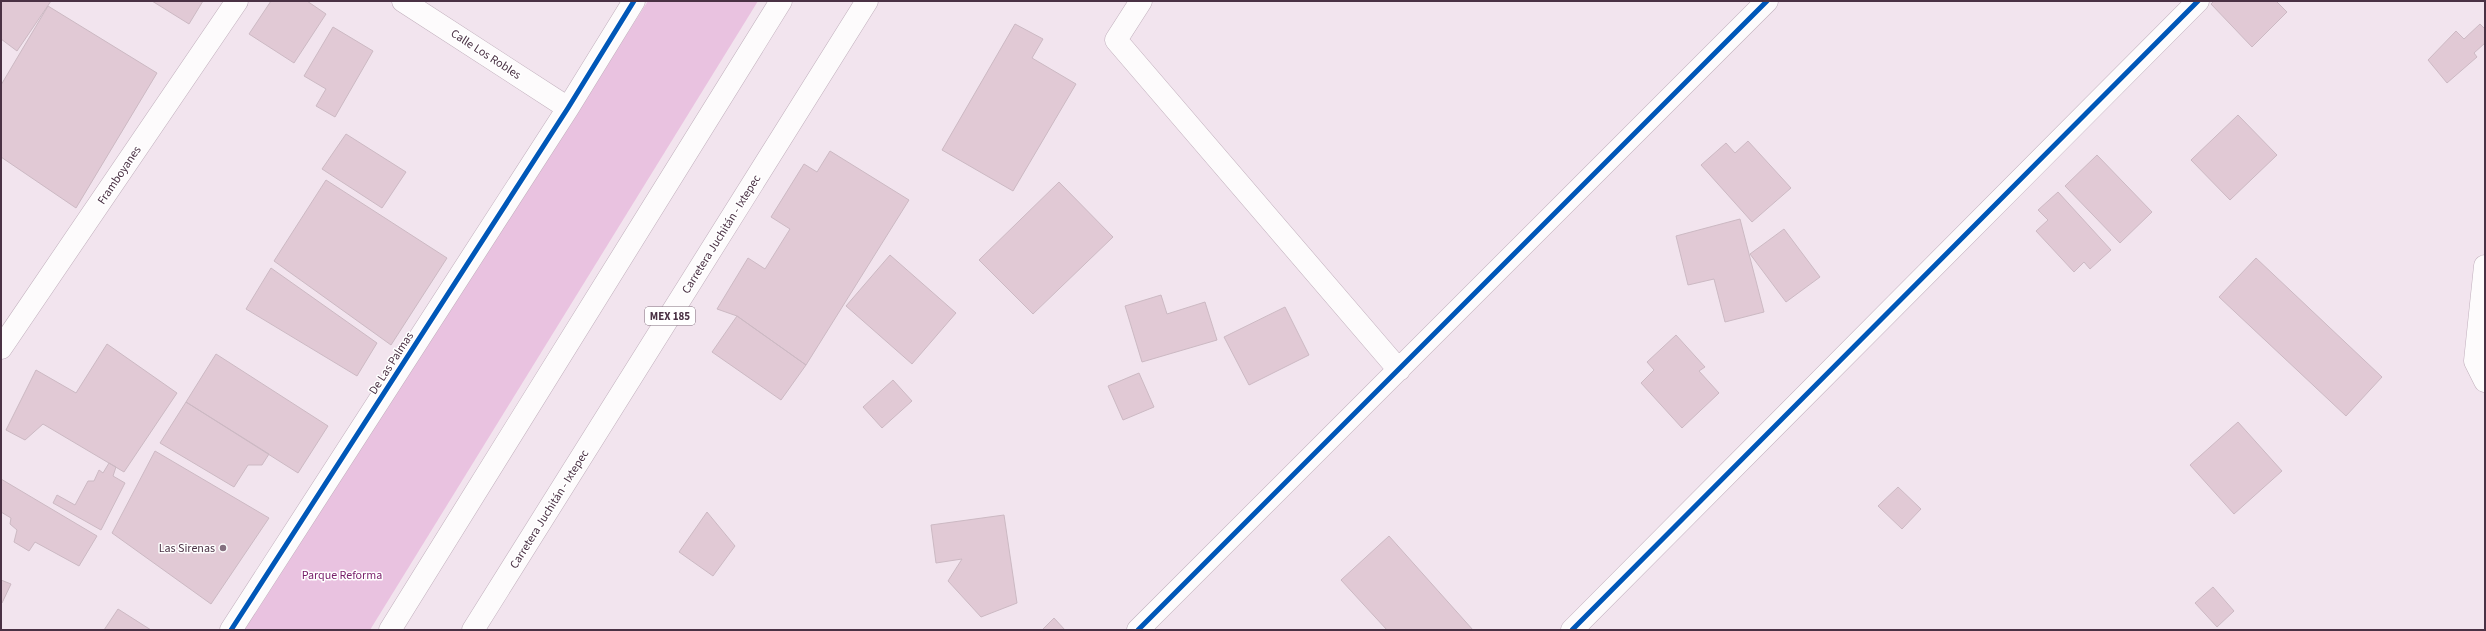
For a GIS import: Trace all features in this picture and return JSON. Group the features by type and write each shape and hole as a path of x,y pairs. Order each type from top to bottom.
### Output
{"street":[{"name":"Framboyanes","path":"1,348 237,1"},
{"name":"Calle Los Robles","path":"403,1 568,108"},
{"name":"De Las Palmas","path":"231,630 568,108 634,1"},
{"path":"390,630 782,1"},
{"name":"Carretera Juchitán - Ixtepec","path":"473,630 867,1"},
{"path":"1141,1 1116,40 1400,370"},
{"path":"1138,630 1400,370 1767,1"},
{"path":"1572,630 2198,1"},
{"path":"2485,266 2474,361 2485,381"}],"green space":[{"name":"Parque Reforma","path":"648,1 758,1 370,630 243,630"}],"building":[{"path":"1,1 51,1 17,51 1,39"},
{"path":"152,1 203,1 189,24"},
{"path":"271,1 307,1 326,14 294,63 249,34"},
{"path":"2214,1 2276,1 2287,12 2252,47 2211,4"},
{"path":"48,6 157,73 76,208 1,157 1,85"},
{"path":"1015,24 1043,39 1032,58 1076,84 1013,191 942,150"},
{"path":"2480,24 2485,29 2485,43 2474,53 2477,57 2447,83 2428,60 2456,31 2464,39"},
{"path":"333,27 373,51 335,117 316,106 326,89 304,76"},
{"path":"2238,115 2277,155 2230,200 2191,160"},
{"path":"346,134 406,172 382,208 322,169"},
{"path":"1748,141 1791,188 1752,222 1701,165 1726,143 1735,153"},
{"path":"830,151 909,200 806,365 737,316 717,309 748,258 765,269 790,229 771,217 804,164 817,172"},
{"path":"2097,155 2152,212 2120,243 2065,186"},
{"path":"326,180 447,258 391,345 274,261"},
{"path":"1059,182 1113,237 1033,314 979,260"},
{"path":"2058,192 2111,250 2090,269 2084,262 2074,272 2036,231 2048,220 2038,210"},
{"path":"1740,219 1764,312 1725,322 1714,279 1688,285 1676,236"},
{"path":"1784,229 1820,277 1786,302 1750,254"},
{"path":"890,255 956,313 912,364 846,306"},
{"path":"2256,258 2382,377 2346,416 2219,297"},
{"path":"271,268 377,343 357,376 246,309"},
{"path":"1161,295 1167,314 1205,302 1217,340 1142,362 1125,306"},
{"path":"1285,307 1309,355 1249,385 1224,337"},
{"path":"737,316 806,365 781,400 712,352"},
{"path":"1676,335 1705,367 1699,371 1719,393 1682,428 1641,383 1654,370 1647,362"},
{"path":"107,344 177,393 124,472 43,424 25,440 6,430 36,370 76,393"},
{"path":"216,354 328,426 298,473 186,402"},
{"path":"1139,373 1154,407 1123,420 1108,386"},
{"path":"893,380 912,401 882,428 863,407"},
{"path":"186,402 269,454 262,465 248,465 234,487 160,443"},
{"path":"2238,422 2282,471 2234,514 2190,465"},
{"path":"155,451 269,518 211,604 112,533"},
{"path":"109,463 116,467 113,476 125,483 101,530 53,503 57,495 75,505 88,481 94,481 99,470 103,473"},
{"path":"1,479 97,536 79,566 35,542 29,551 14,542 17,530 10,524 11,518 1,512"},
{"path":"1898,487 1921,509 1902,529 1878,506"},
{"path":"707,512 735,546 713,576 679,552"},
{"path":"1004,515 1017,603 981,617 948,581 962,559 936,563 931,525"},
{"path":"1389,536 1473,630 1387,630 1341,580"},
{"path":"1,580 11,584 2,603 1,602"},
{"path":"2213,587 2234,611 2217,627 2195,603"},
{"path":"118,609 151,630 104,630"},
{"path":"1054,618 1065,630 1042,630"}],"cycle path":[{"path":"231,630 568,108 634,1"},
{"path":"1138,630 1767,1"},
{"path":"1572,630 2198,1"}],"place":[{"name":"Las Sirenas","path":"223,548"}]}
